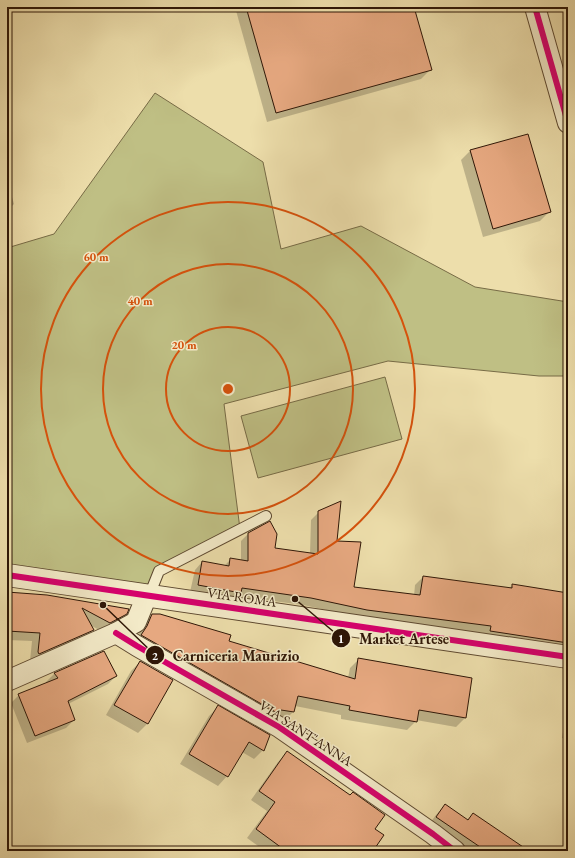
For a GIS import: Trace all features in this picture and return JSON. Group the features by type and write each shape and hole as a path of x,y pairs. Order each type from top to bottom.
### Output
{"street":[{"path":"535,7 568,123"},
{"name":"VIA ROMA","path":"7,575 568,657"},
{"path":"7,681 116,633 136,622 148,596"},
{"name":"VIA SANT'ANNA","path":"116,633 279,726 455,851"}],"lane":[{"path":"148,596 159,571 266,516"}],"green space":[{"path":"155,93 263,162 281,249 361,226 475,287 568,302 568,376 539,376 388,361 224,404 240,529 159,571 147,595 7,575 7,248 54,234"},
{"path":"385,377 402,439 258,478 241,416"}],"building":[{"path":"246,7 414,7 432,70 276,113"},
{"path":"528,134 551,212 493,229 470,150"},
{"path":"341,501 337,541 361,542 354,587 420,595 423,576 512,588 512,584 568,593 568,643 490,631 491,626 367,610 311,598 242,588 241,593 198,585 202,561 229,566 230,558 248,561 248,533 270,521 277,534 275,548 318,554 318,511"},
{"path":"7,592 47,595 129,609 127,614 110,623 82,608 94,630 39,654 40,633 7,631"},
{"path":"152,614 160,614 231,635 229,641 355,679 358,658 472,678 466,718 419,710 417,722 349,710 350,706 298,696 294,712 281,710 279,714 141,635"},
{"path":"104,651 117,676 68,701 75,720 35,736 18,694 58,678 54,673"},
{"path":"140,661 173,680 148,724 114,705"},
{"path":"218,705 270,735 264,751 249,742 228,777 189,754"},
{"path":"287,751 350,795 353,792 385,815 375,829 384,835 373,851 286,851 256,829 275,802 259,791"},
{"path":"445,804 468,820 473,813 529,851 486,851 436,817"}],"cycle path":[{"path":"535,7 568,123"},
{"path":"7,575 568,657"},
{"path":"116,633 279,727 433,834 455,851"}],"place":[{"name":"Market Artese","path":"295,599"},
{"name":"Carniceria Maurizio","path":"103,605"}]}
